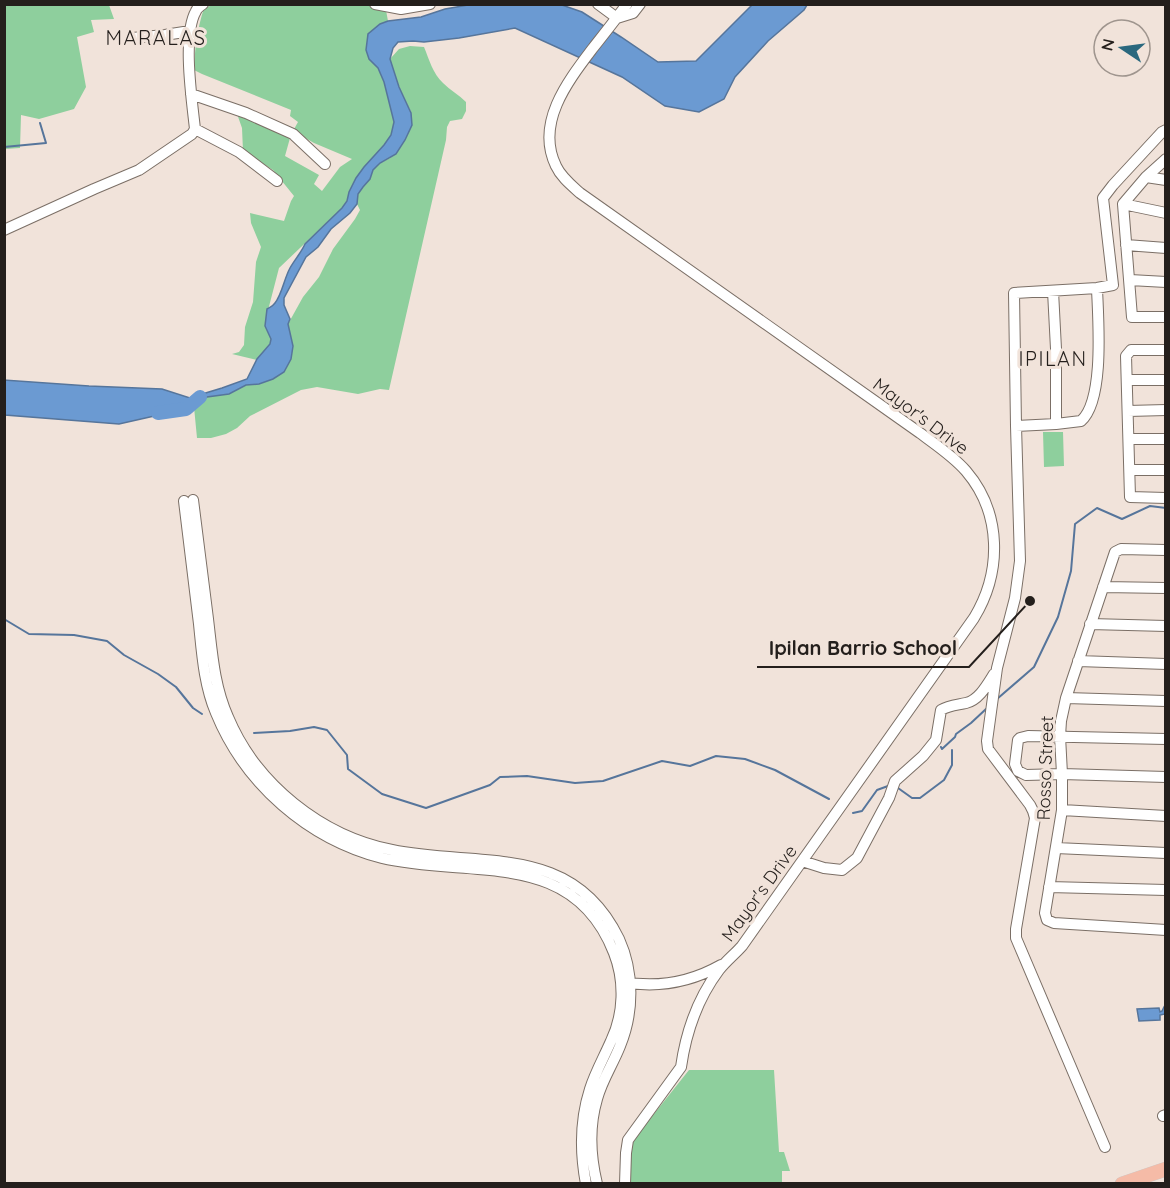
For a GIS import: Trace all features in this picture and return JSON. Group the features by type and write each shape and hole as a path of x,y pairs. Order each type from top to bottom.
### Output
{"main road":[{"path":"1122,1184 1166,1169"}],"street":[{"path":"4,230 146,167 192,134 195,129 189,72 190,31 196,11 203,4"},
{"path":"375,4 401,9 430,4"},
{"path":"598,4 614,20"},
{"name":"Mayor's Drive","path":"625,1184 628,1140 681,1066 687,1036 697,1009 714,978 742,946 980,608 990,584 994,562 994,536 984,498 972,478 956,461 580,193 566,181 556,166 549,137 555,109 573,74 627,4"},
{"name":"Mayor's Drive","path":"614,20 633,13 640,4"},
{"path":"132,38 190,31"},
{"path":"191,94 246,113 293,134 325,164"},
{"path":"195,129 239,153 277,181"},
{"path":"1105,1147 1016,938 1035,818 1030,805 988,749 987,741 997,668 1015,598 1020,561 1014,293 1113,285 1103,198 1166,130"},
{"path":"1166,159 1146,177 1123,204 1132,317 1166,317"},
{"path":"1146,177 1166,180"},
{"path":"1123,204 1166,213"},
{"path":"1126,245 1166,248"},
{"path":"1130,280 1166,282"},
{"path":"1016,426 1056,424 1081,421 1085,418 1091,406 1099,366 1097,288"},
{"path":"1053,291 1056,424"},
{"path":"1166,350 1131,350 1126,356 1130,497 1166,498"},
{"path":"1127,380 1166,380"},
{"path":"1128,411 1166,410"},
{"path":"1129,439 1166,439"},
{"path":"1130,470 1166,470"},
{"path":"188,500 218,689 228,718 252,758 281,792 309,815 333,829 379,847 403,852 521,864 545,870 568,881 591,900 613,928 624,952 630,1006 620,1047 602,1084 593,1117 592,1151 597,1184"},
{"name":"Rosso Street","path":"1166,550 1120,549 1115,552 1090,624 1061,721 1062,810 1045,913 1047,920 1054,923 1166,930"},
{"path":"1103,587 1166,588"},
{"path":"1090,624 1166,626"},
{"path":"1078,661 1166,663"},
{"path":"802,861 824,868 842,870 853,862 889,798 895,781 924,756 936,740 941,710 975,699 997,668"},
{"path":"1066,698 1166,701"},
{"path":"1166,739 1028,736 1020,738 1016,745 1015,764 1022,774 1166,777"},
{"path":"1062,810 1166,816"},
{"path":"1056,848 1166,853"},
{"path":"1049,887 1166,890"},
{"path":"626,982 670,983 686,980 726,962"},
{"path":"586,1184 582,1138 586,1104 594,1078 616,1030 626,982"}],"green space":[{"path":"4,5 109,5 114,19 91,20 94,32 77,37 86,87 74,109 39,119 21,115 20,148 5,149"},
{"path":"213,5 385,5 388,21 380,24 369,59 378,68 384,82 394,122 391,135 356,178 342,208 279,268 265,326 271,339 270,344 257,360 232,354 239,352 244,345 245,327 253,302 256,262 261,247 251,223 250,213 284,221 294,196 273,170 243,151 242,128 236,111 290,138 285,156 319,175 314,184 322,191 340,167 352,159 314,143 293,131 298,122 290,116 291,110 194,70 197,39 204,8"},
{"path":"410,46 424,47 440,79 466,102 466,111 462,119 450,121 447,127 446,140 389,390 380,389 358,394 317,387 301,390 250,416 226,434 211,438 197,438 194,407 207,397 246,385 259,384 284,371 291,359 293,346 288,324 303,297 319,277 333,249 355,219 360,210 357,204 358,194 370,179 373,170 390,158 411,112 399,87 390,59 399,49"},
{"path":"1043,432 1063,432 1064,466 1044,467"},
{"path":"689,1070 774,1070 779,1152 784,1152 790,1171 782,1171 782,1183 631,1183 630,1144"}],"water":[{"path":"468,5 562,5 582,12 658,62 696,61 752,5 807,5 768,41 735,77 724,99 699,112 665,106 622,77 515,28 459,38 398,42 393,48 390,59 411,113 412,125 396,154 373,170 370,179 358,194 357,204 350,213 331,229 318,247 306,257 284,298 284,305 290,319 288,324 293,346 291,359 284,372 273,379 259,384 246,385 229,394 207,397 194,407 119,424 5,415 4,380 162,389 193,399 247,379 257,359 270,344 271,339 265,326 267,309 277,299 290,268 305,244 342,208 356,178 391,135 394,122 384,82 366,50 368,34 380,24 388,21 421,17 445,9"},
{"path":"1164,1007 1165,1014 1160,1015 1160,1020 1139,1021 1137,1009 1159,1008 1160,1012"}],"waterway":[{"path":"4,147 46,143 40,123"},
{"path":"158,413 186,409 200,397"},
{"path":"997,699 1034,667 1058,617 1071,571 1075,524 1097,508 1122,519 1150,506 1166,508"},
{"path":"4,619 29,634 74,635 107,641 124,655 176,687 193,708 202,714"},
{"path":"941,747 942,749 986,709"},
{"path":"254,733 314,727 327,730 347,755 348,769 382,794 426,808 490,785 500,777 527,776 575,783 603,781 662,761 690,766 716,756 745,759 775,770 829,799"},
{"path":"898,788 912,798 920,798 944,780 952,765 952,750"},
{"path":"853,813 862,811 877,790 888,786"}],"place":[{"name":"Ipilan Barrio School","path":"1030,601"}],"district":[{"name":"MARALAS","path":"156,37"},
{"name":"IPILAN","path":"1053,358"}]}
